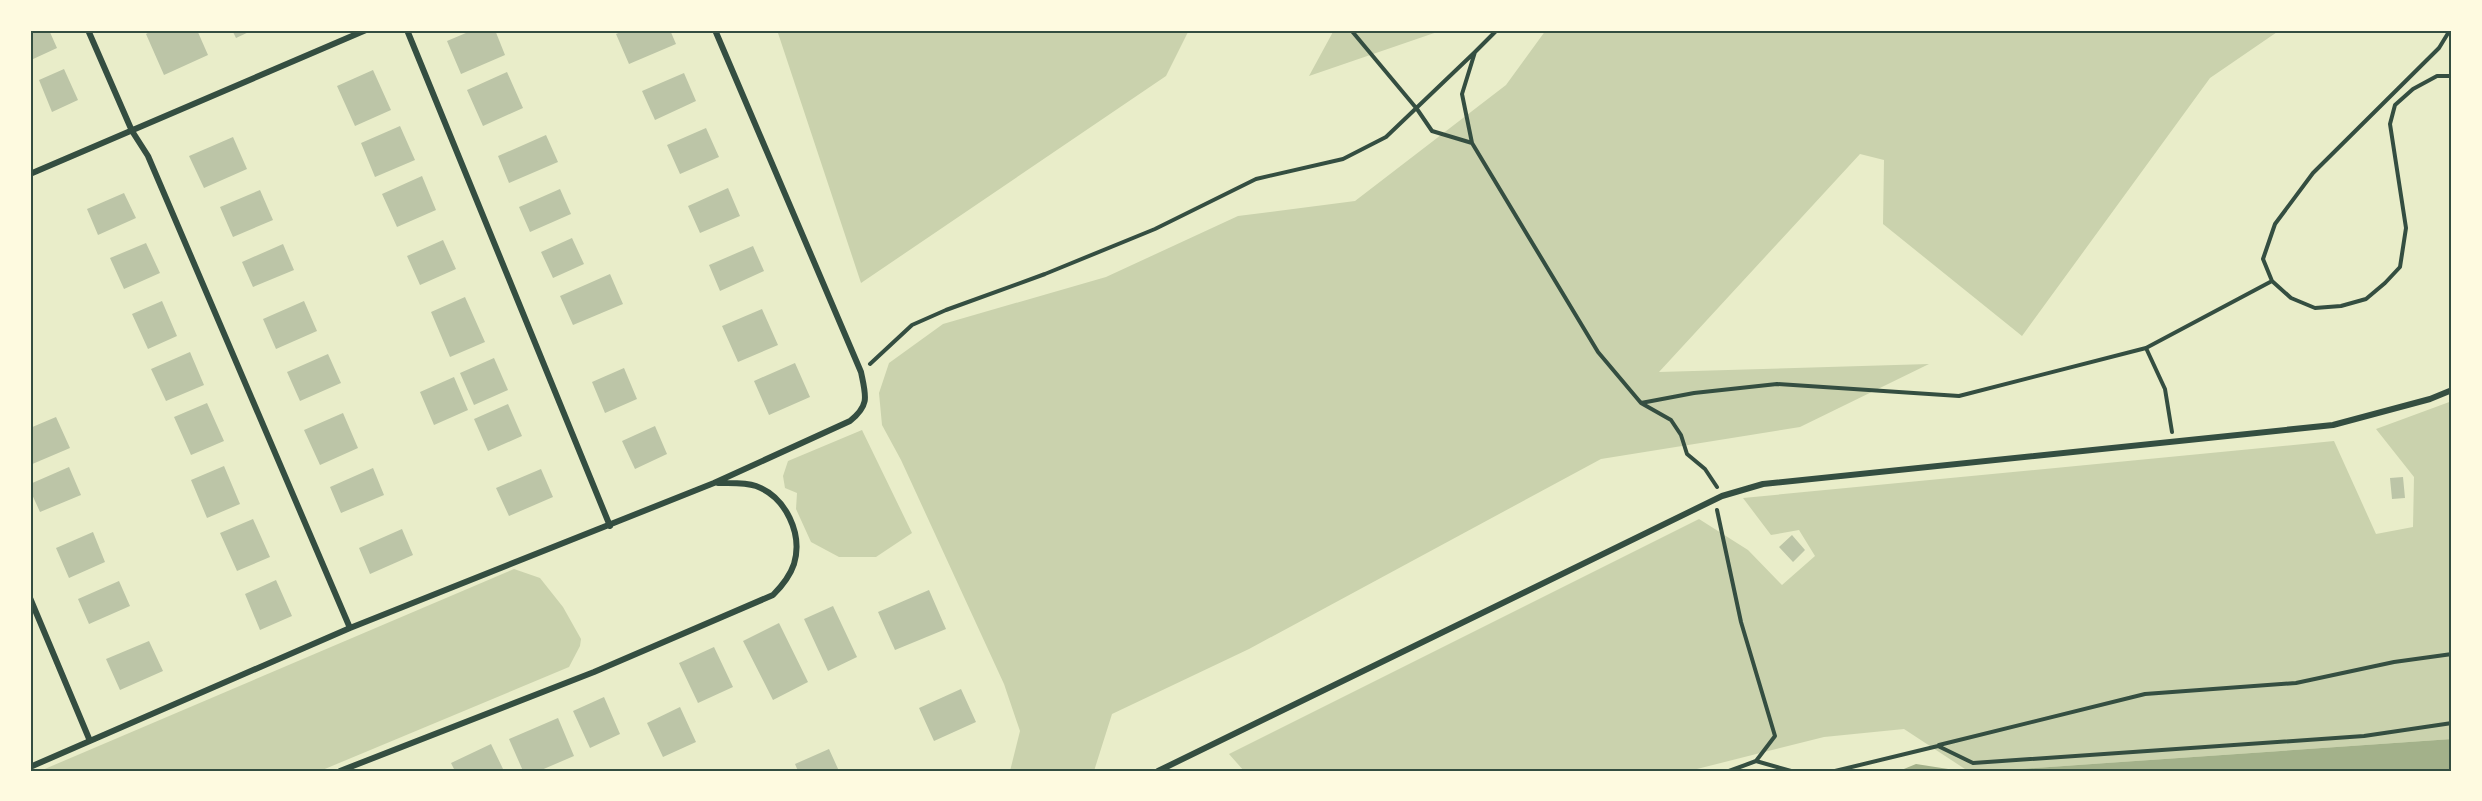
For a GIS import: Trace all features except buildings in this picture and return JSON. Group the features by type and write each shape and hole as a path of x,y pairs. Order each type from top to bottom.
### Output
{"street":[{"path":"87,30 132,131 148,156 350,628"},
{"path":"30,174 366,30"},
{"path":"406,30 610,526"},
{"path":"30,767 350,628 714,483 850,422 860,413 867,398 861,372 715,30"},
{"path":"1158,771 1715,498 1763,484 2333,425 2430,399 2452,390"},
{"path":"340,771 594,672 773,595 786,581 794,564 796,544 793,526 785,508 771,494 755,486 714,483"},
{"path":"30,598 90,741"}],"path":[{"path":"1351,30 1417,109 1432,131 1472,143"},
{"path":"861,372 912,325 1155,229 1256,179 1343,159 1386,137 1497,30"},
{"path":"2450,30 2439,48 2313,173 2275,224 2263,259 2272,281 2292,298 2315,308 2341,306 2366,299 2400,267 2406,228 2390,124 2395,105 2413,89 2437,76 2452,76"},
{"path":"1475,52 1462,94 1472,143 1598,352 1641,402 1671,420 1681,435 1687,454 1705,469 1722,496"},
{"path":"1641,402 1694,393 1777,384 1959,396 2146,348 2272,281"},
{"path":"2146,348 2165,389 2172,423 2173,442"},
{"path":"1715,498 1741,622 1775,736 1756,761 1729,771"},
{"path":"1835,771 2145,694 2296,683 2394,662 2452,654"},
{"path":"1938,746 1973,763 2364,736 2452,723"},
{"path":"1756,761 1791,771"}],"shaded area":[{"path":"777,30 1189,30 1166,76 861,283"},
{"path":"1334,30 1443,30 1309,76"},
{"path":"1546,30 2280,30 2210,78 2022,336 1883,224 1884,160 1860,154 1659,372 1929,364 1800,427 1601,459 1249,649 1112,714 1094,771 1010,771 1020,731 1004,684 901,460 882,425 879,393 889,363 943,324 1106,277 1238,216 1355,201 1506,85"},
{"path":"2452,401 2452,739 1991,771 1968,771 1904,729 1824,737 1689,771 1244,771 1229,754 1699,519 1748,550 1782,585 1815,556 1799,530 1771,535 1743,498 2334,441 2376,534 2413,527 2414,477 2376,429"},
{"path":"862,430 912,533 876,557 839,557 811,542 796,509 797,493 785,488 783,476 788,461"},
{"path":"514,569 540,578 563,607 581,639 580,646 569,667 320,771 40,771"},
{"path":"2452,739 2452,771 1991,771"},
{"path":"1916,764 1961,771 1899,771"}]}
